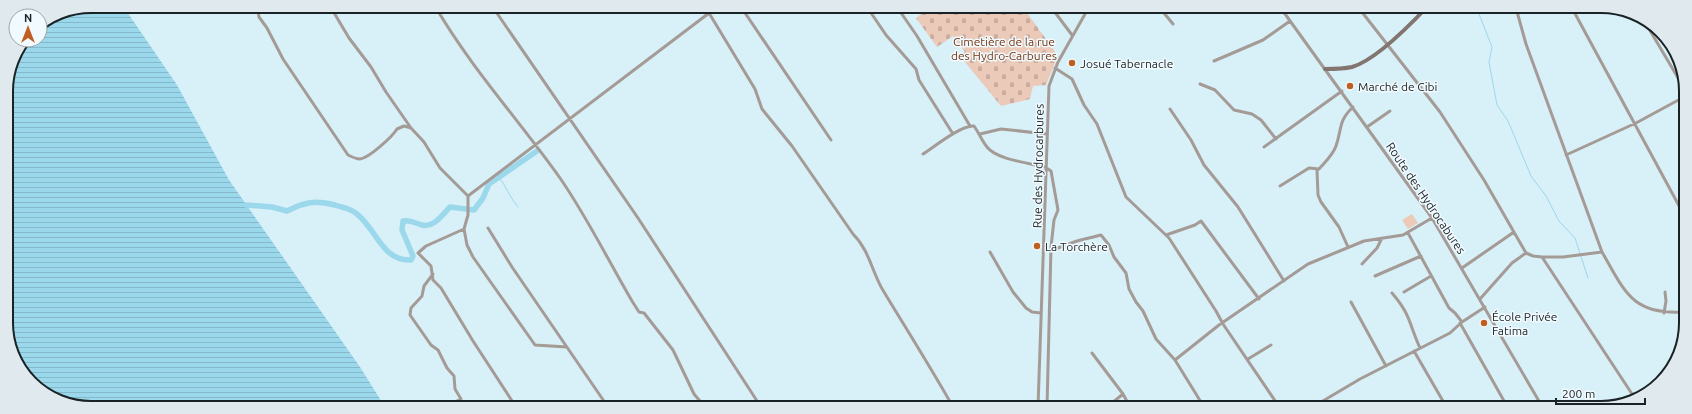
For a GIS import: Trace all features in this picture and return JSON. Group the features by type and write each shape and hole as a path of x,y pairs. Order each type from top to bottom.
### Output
{"street":[{"path":"257,13 258,17 267,28 283,59 348,155 356,159 363,158 392,136 396,129 404,126 411,128"},
{"path":"334,13 348,38 371,67 386,92 411,128 424,142 440,168 468,196 468,215 464,229 467,245 473,257 535,345 567,347"},
{"path":"440,13 494,94 536,144 576,202 632,301 639,312 644,313 673,350 694,394 700,401"},
{"path":"497,13 638,218 757,401"},
{"path":"745,13 831,140"},
{"path":"871,13 886,35 916,69 919,80 954,134"},
{"path":"901,13 917,36 970,126 974,126 987,147 996,155 1045,167 1051,171 1053,175 1058,210 1054,220 1051,247 1047,401"},
{"path":"1056,13 1072,34"},
{"name":"Rue des Hydrocarbures","path":"1038,401 1046,222 1045,167 1049,86 1055,68 1072,34 1086,13"},
{"path":"1165,13 1174,24"},
{"name":"Route des Hydrocabures","path":"1284,13 1342,91 1432,218 1539,401"},
{"path":"1362,13 1440,112 1526,253 1533,256 1542,257 1602,252"},
{"path":"1325,69 1353,67 1364,62 1386,45 1421,13"},
{"path":"1517,13 1526,44 1602,252 1624,291 1642,305 1664,313 1679,312"},
{"path":"1575,13 1636,123 1679,205"},
{"path":"468,196 708,14 756,90 762,109 792,146 853,234 863,245 883,292 949,401"},
{"path":"1214,61 1263,40 1290,21"},
{"path":"1649,29 1678,78"},
{"path":"1055,68 1072,79 1084,105 1097,124 1126,197 1166,235 1178,250 1223,324 1275,401"},
{"path":"1200,84 1214,90 1234,110 1252,114 1262,120 1276,139"},
{"path":"1264,147 1342,91"},
{"path":"1566,155 1636,123 1679,100"},
{"path":"1348,247 1339,227 1318,195 1318,170 1335,149 1339,130 1344,118 1353,107"},
{"path":"1170,109 1191,140 1204,165 1238,206 1284,281"},
{"path":"1367,127 1390,112"},
{"path":"923,154 954,134 970,126"},
{"path":"980,134 1002,129 1047,134"},
{"path":"1280,186 1309,168 1318,170"},
{"path":"1175,360 1223,324 1316,260 1364,241 1408,233 1432,218"},
{"path":"1166,235 1195,225 1201,221 1259,299"},
{"path":"488,228 512,268 604,401"},
{"path":"464,229 426,246 418,253 431,266 433,280 441,288 512,401"},
{"path":"1462,268 1514,232"},
{"path":"1408,233 1449,308 1455,313 1461,322 1504,401"},
{"path":"1051,247 1055,249 1076,241 1101,235 1109,245 1114,257 1126,273 1129,289 1149,322 1156,340 1175,360 1200,401"},
{"path":"1362,264 1377,248 1382,238"},
{"path":"990,252 1013,292 1026,308 1032,312 1041,313"},
{"path":"1480,299 1512,263 1526,253"},
{"path":"1375,276 1420,256"},
{"path":"1542,257 1632,394"},
{"path":"433,274 424,286 422,296 411,308 410,314 431,344 438,350 447,368 454,376 455,389 461,398 456,401"},
{"path":"1404,292 1431,276"},
{"path":"1664,313 1666,301 1665,292"},
{"path":"1392,293 1408,314 1413,328 1412,332 1420,348"},
{"path":"1351,302 1386,366"},
{"path":"1324,401 1414,351 1450,334 1461,322 1485,307"},
{"path":"1040,343 1048,344"},
{"path":"1248,359 1271,345"},
{"path":"1414,351 1443,401"},
{"path":"1092,352 1127,401"},
{"path":"1114,401 1123,394"}],"green space":[{"name":"Cimetière de la rue des Hydro-Carbures","path":"922,13 1027,13 1058,56 1046,85 1033,86 1030,99 1001,106 960,56 965,52 953,36 937,47 916,18"},
{"path":"1412,214 1418,223 1408,229 1402,220"}],"water":[{"path":"91,13 128,13 177,85 229,180 360,367 381,401 86,401 66,397 43,385 29,371 21,358 14,339 13,323 13,86 16,71 26,48 48,48 48,25 66,17"}],"waterway":[{"path":"1479,13 1492,47 1489,62 1497,105 1508,121 1531,176 1546,196 1559,221 1575,238 1588,278"},
{"path":"246,205 272,207 287,211 305,204 316,202 328,203 346,208 354,212 364,221 386,250 401,259 411,260 413,256 402,230 403,221 430,225 438,220 450,207 474,210 483,198 489,184 537,151"},
{"path":"499,177 518,207"}],"place":[{"name":"Josué Tabernacle","path":"1072,63"},
{"name":"Marché de Cibi","path":"1350,86"},
{"name":"La Torchère","path":"1037,246"},
{"name":"École Privée Fatima","path":"1484,323"}]}
